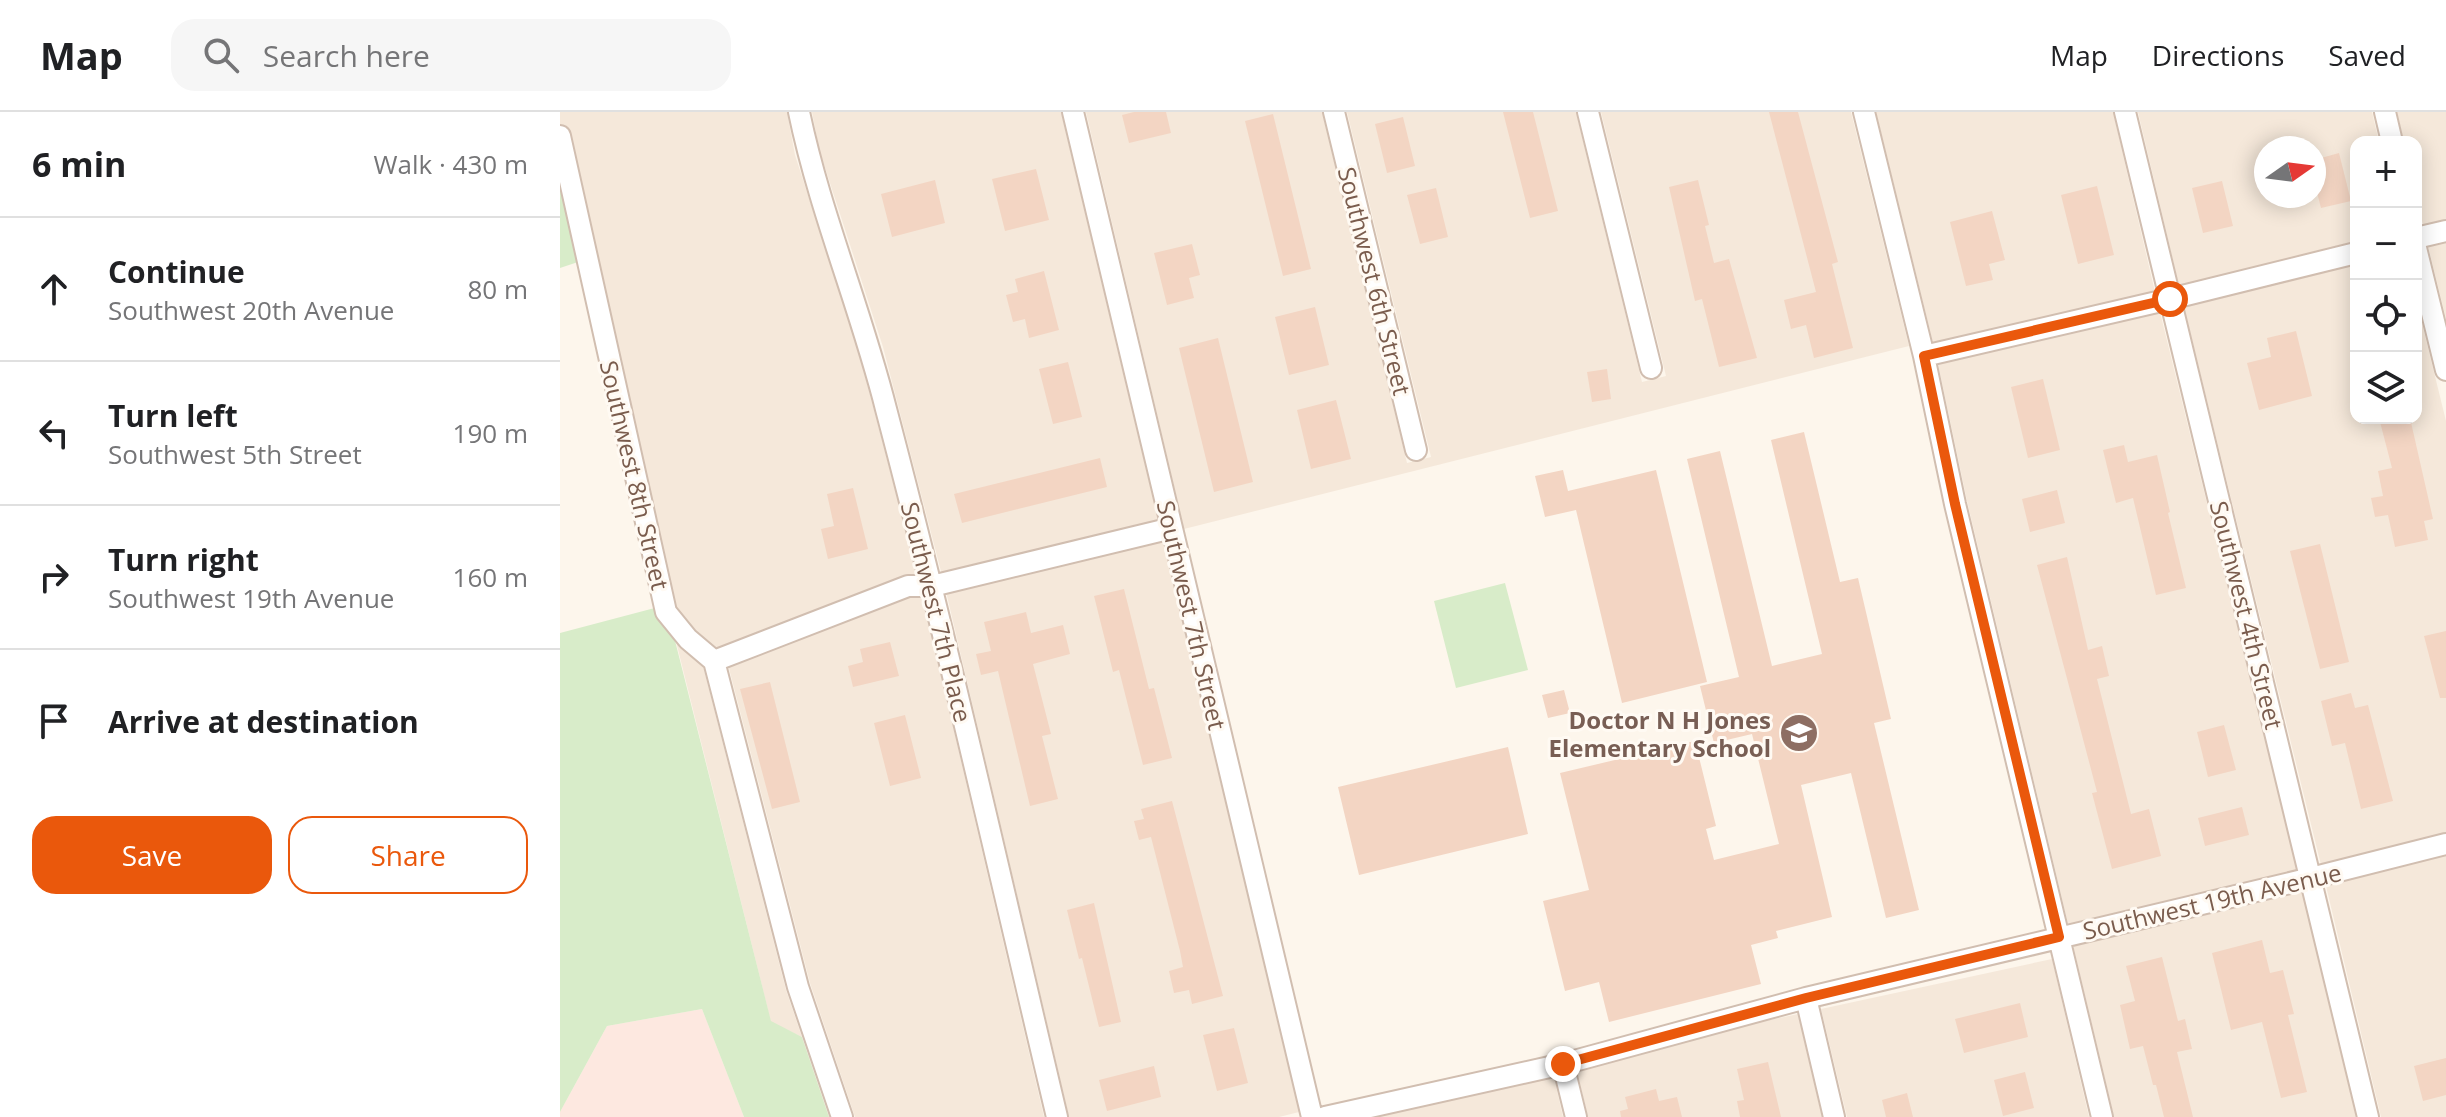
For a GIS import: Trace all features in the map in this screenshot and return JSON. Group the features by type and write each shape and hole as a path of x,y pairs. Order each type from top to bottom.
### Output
{"street":[{"name":"Southwest 7th Place","path":"799,112 807,152 871,350 932,586 1057,1117"},
{"name":"Southwest 7th Street","path":"1073,112 1312,1117"},
{"name":"Southwest 6th Street","path":"1334,112 1416,450"},
{"path":"1588,112 1651,368"},
{"path":"1864,112 2102,1117"},
{"name":"Southwest 4th Street","path":"2125,112 2368,1117"},
{"path":"2385,112 2391,136"},
{"name":"Southwest 8th Street","path":"560,136 666,612 688,639 714,661"},
{"path":"2422,237 2446,231"},
{"path":"1924,356 2350,254"},
{"path":"2422,272 2446,370"},
{"path":"842,1117 798,987 714,661 908,586 932,586 1172,528"},
{"name":"Southwest 19th Avenue","path":"1325,1117 1563,1064 1806,998 2446,844"},
{"path":"1806,998 1834,1117"},
{"path":"1563,1064 1576,1117"}],"shaded area":[{"path":"560,112 787,112 795,155 859,353 921,589 1044,1117 855,1117 810,983 724,649 700,654 786,990 802,1037 771,1022 560,177"},
{"path":"812,112 1061,112 1299,1112 1279,1117 1069,1117 944,583 883,347 819,149"},
{"path":"1086,112 1322,112 1407,463 1431,457 1347,112 1576,112 1642,382 1666,376 1601,112 1851,112 1909,346 1184,529"},
{"path":"1876,112 2113,112 2155,292 1933,343"},
{"path":"2138,112 2372,112 2378,136 2350,136 2350,243 2179,286"},
{"path":"2397,112 2446,112 2446,219 2423,225 2422,136 2403,136"},
{"path":"2446,242 2446,319 2428,246"},
{"path":"2350,266 2350,424 2422,424 2422,323 2446,421 2446,833 2321,865 2184,307"},
{"path":"2160,312 2297,870 2068,924 1967,501 1938,364"},
{"path":"2446,855 2446,1117 2381,1117 2326,886"},
{"path":"2302,891 2356,1117 2114,1117 2073,945"},
{"path":"2052,959 2089,1117 1847,1117 1821,1009"},
{"path":"702,1009 744,1117 560,1117 607,1026"},
{"path":"1798,1014 1822,1117 1588,1117 1577,1071"},
{"path":"1554,1077 1563,1117 1374,1117"}],"green space":[{"path":"560,177 578,262 560,268"},
{"path":"1505,583 1528,670 1456,688 1434,601"},
{"path":"666,605 771,1021 802,1037 829,1117 744,1117 702,1009 607,1026 560,1112 560,633"}],"building":[{"path":"1166,112 1171,133 1129,143 1122,115"},
{"path":"1503,112 1533,112 1558,211 1530,218"},
{"path":"1769,112 1798,112 1838,262 1832,264 1853,348 1814,358 1806,325 1791,329 1784,300 1816,292"},
{"path":"1273,114 1311,269 1283,276 1245,121"},
{"path":"1403,117 1415,166 1387,173 1375,124"},
{"path":"2339,153 2350,201 2326,207 2326,157"},
{"path":"1036,169 1049,220 1005,231 992,179"},
{"path":"935,180 945,223 892,237 881,194"},
{"path":"1698,180 1714,263 1729,259 1757,358 1719,367 1702,299 1695,301 1669,187"},
{"path":"2222,181 2233,226 2203,233 2192,188"},
{"path":"2097,186 2114,255 2078,264 2061,195"},
{"path":"1436,188 1448,237 1420,244 1407,195"},
{"path":"1992,211 2005,260 1989,264 1993,280 1966,286 1950,222"},
{"path":"1192,244 1200,275 1189,278 1194,298 1167,305 1154,253"},
{"path":"1044,271 1059,330 1029,338 1025,319 1013,322 1006,295 1018,292 1015,279"},
{"path":"1315,307 1329,365 1289,375 1275,317"},
{"path":"2296,331 2312,396 2259,410 2247,363 2271,357 2267,338"},
{"path":"1218,338 1253,482 1214,492 1179,348"},
{"path":"1068,362 1082,417 1053,424 1039,369"},
{"path":"1607,369 1611,399 1592,402 1587,372"},
{"path":"2043,379 2060,450 2028,458 2011,387"},
{"path":"1336,400 1351,459 1311,469 1297,410"},
{"path":"2381,424 2411,424 2433,519 2424,521 2428,540 2395,547 2388,515 2375,517 2371,498 2383,496 2378,471 2392,468"},
{"path":"1804,432 1840,582 1858,578 1891,719 1874,723 1919,910 1886,918 1851,773 1801,785 1832,917 1776,931 1778,938 1751,945 1761,984 1609,1022 1599,982 1565,991 1543,901 1589,890 1560,773 1695,741 1716,826 1706,829 1714,860 1779,844 1752,734 1714,743 1700,686 1739,677 1687,459 1720,451 1772,666 1822,654 1771,440"},
{"path":"2124,445 2128,462 2157,455 2186,588 2156,595 2133,498 2116,503 2103,450"},
{"path":"1100,458 1107,487 962,523 954,494"},
{"path":"1563,470 1568,491 1656,470 1707,682 1622,703 1576,510 1545,517 1535,476"},
{"path":"853,488 868,549 828,559 821,529 834,526 827,494"},
{"path":"2057,490 2065,523 2030,532 2022,499"},
{"path":"2320,544 2349,662 2320,669 2290,551"},
{"path":"2067,557 2088,650 2102,646 2109,676 2097,679 2131,814 2149,809 2161,856 2112,869 2092,793 2097,792 2037,565"},
{"path":"1124,589 1149,689 1154,688 1172,758 1143,765 1119,670 1113,672 1094,596"},
{"path":"1026,612 1031,633 1063,625 1070,654 1033,664 1051,734 1042,736 1058,799 1030,806 998,671 981,675 976,654 991,651 984,622"},
{"path":"2446,631 2446,698 2440,698 2424,636"},
{"path":"890,642 899,676 853,687 848,666 863,662 860,649"},
{"path":"770,682 800,802 772,809 740,689"},
{"path":"1564,690 1570,713 1548,718 1542,695"},
{"path":"2351,693 2355,708 2368,705 2393,801 2361,809 2345,743 2332,746 2321,701"},
{"path":"905,715 921,778 890,786 874,723"},
{"path":"2224,725 2236,770 2208,777 2197,732"},
{"path":"1508,747 1528,834 1359,875 1338,787"},
{"path":"1172,801 1223,996 1192,1004 1189,990 1174,993 1169,971 1183,967 1180,951 1151,837 1139,840 1134,821 1144,819 1141,809"},
{"path":"2242,807 2249,835 2205,846 2198,818"},
{"path":"1094,903 1121,1022 1099,1027 1067,910"},
{"path":"2262,940 2270,973 2283,970 2294,1014 2288,1015 2307,1092 2281,1098 2262,1022 2231,1030 2212,953"},
{"path":"2162,957 2178,1021 2185,1019 2192,1049 2177,1052 2193,1117 2164,1117 2143,1046 2130,1049 2120,1005 2135,1001 2126,966"},
{"path":"2020,1003 2028,1037 1964,1053 1955,1019"},
{"path":"1234,1028 1248,1083 1217,1091 1203,1035"},
{"path":"2446,1058 2446,1095 2423,1101 2414,1066"},
{"path":"1768,1062 1781,1117 1740,1117 1737,1101 1744,1100 1737,1069"},
{"path":"1154,1066 1161,1097 1107,1111 1099,1080"},
{"path":"2025,1072 2034,1108 2003,1116 1994,1080"},
{"path":"1656,1089 1659,1101 1677,1097 1682,1117 1621,1117 1620,1111 1628,1109 1625,1097"},
{"path":"1907,1093 1913,1117 1886,1117 1882,1100"}],"place":[{"name":"Doctor N H Jones Elementary School","path":"1799,733"}],"route":[{"path":"1563,1064 1806,998 2059,937 1955,504 1924,356 2170,299"}]}
